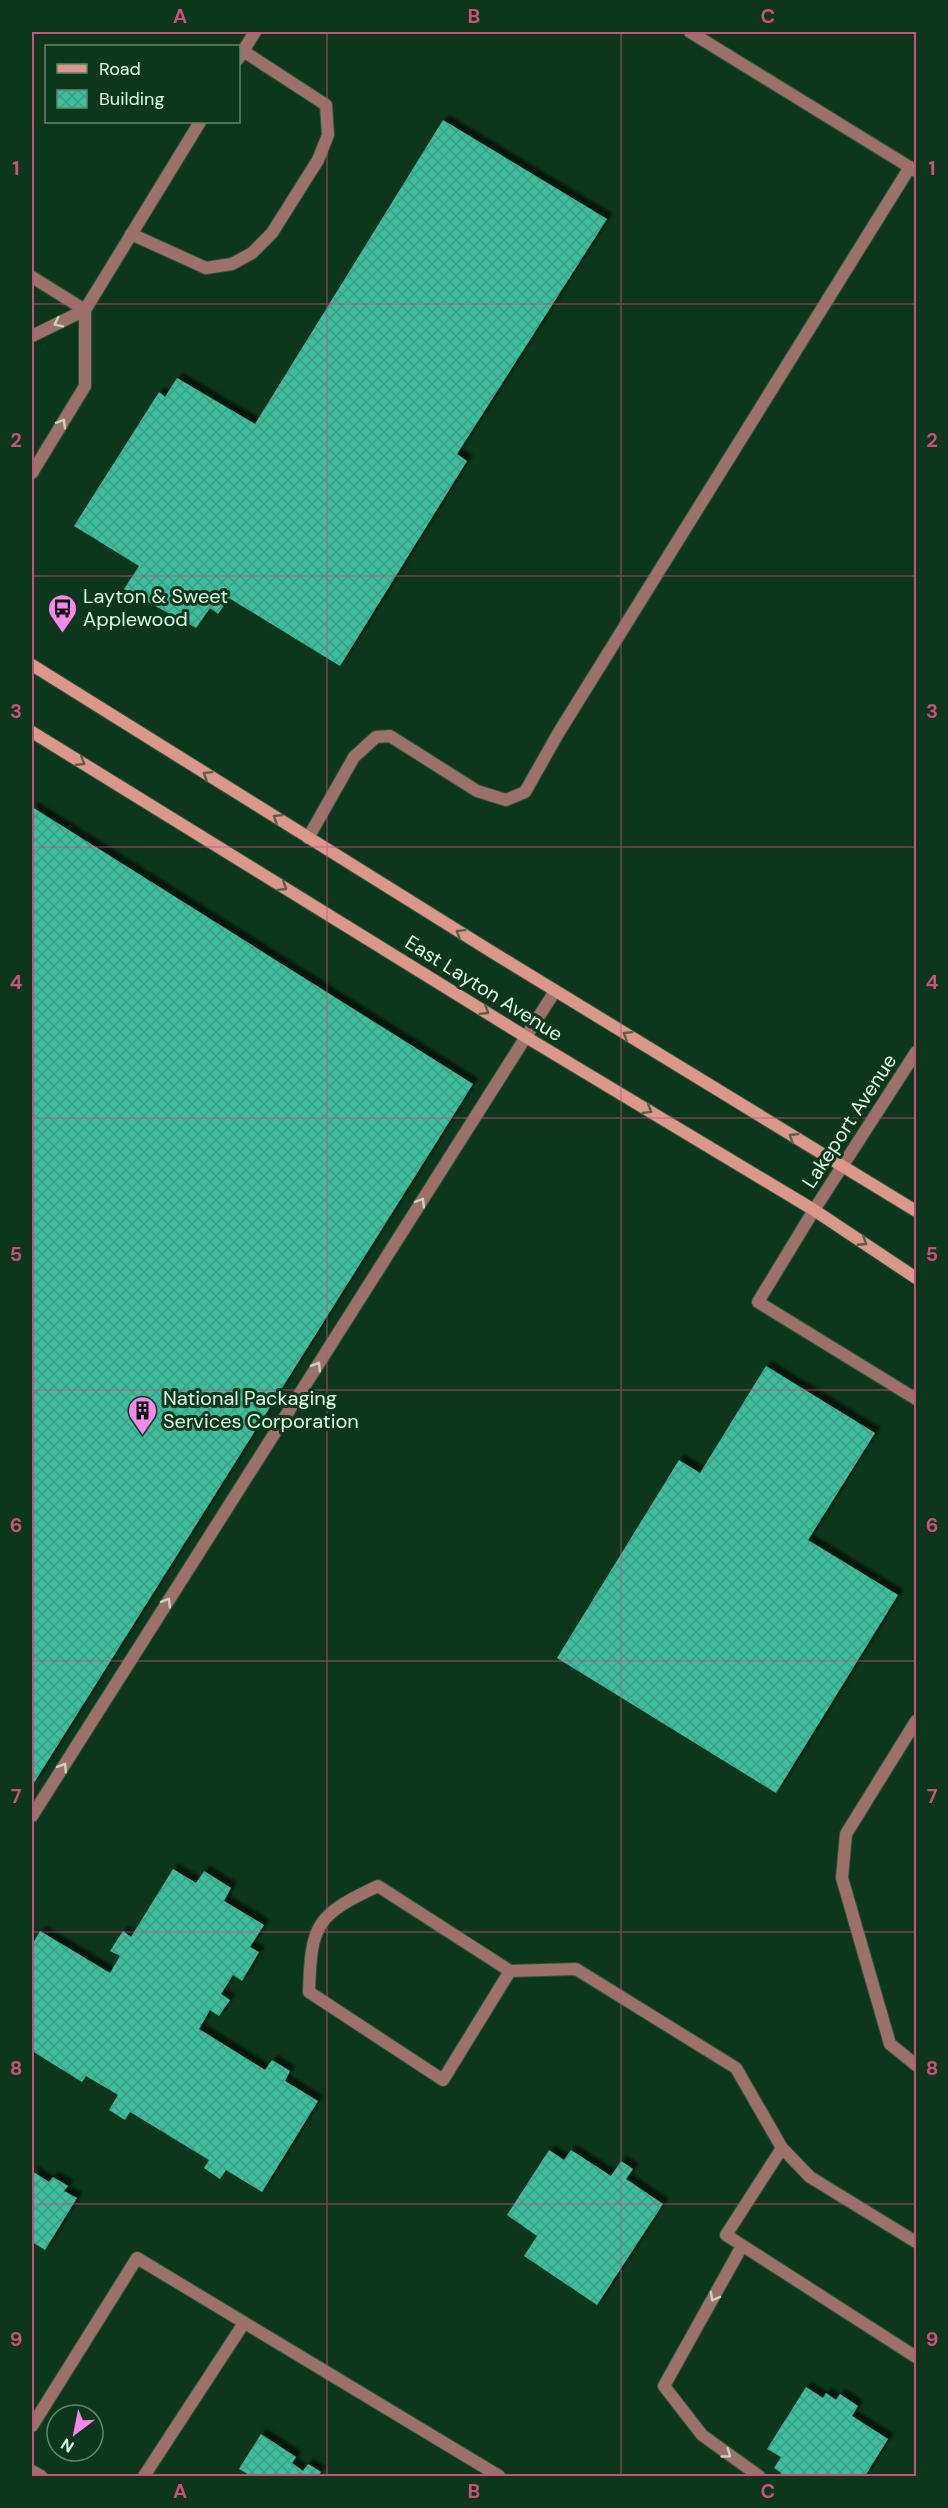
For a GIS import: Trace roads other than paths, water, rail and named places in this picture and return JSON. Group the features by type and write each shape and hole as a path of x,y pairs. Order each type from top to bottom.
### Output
{"main road":[{"name":"East Layton Avenue","path":"32,665 555,991 916,1211"},
{"name":"East Layton Avenue","path":"32,732 526,1037 814,1210 916,1278"}],"street":[{"path":"131,234 206,268 232,264 252,253 272,233 318,160 328,135 326,105 241,55 255,32"},
{"path":"308,838 354,758 376,737 390,736 477,791 506,800 525,792 572,712 913,169 690,32"},
{"path":"32,473 85,386 85,310 199,123"},
{"path":"32,277 85,310"},
{"path":"32,336 85,310"},
{"path":"32,1816 555,991"},
{"name":"Lakeport Avenue","path":"916,1052 814,1210 758,1302 916,1399"},
{"path":"916,1720 846,1834 842,1878 890,2044 916,2065"},
{"path":"510,1971 443,2080 309,1992 310,1953 321,1921 345,1901 378,1886 510,1971 576,1969 736,2068 782,2148 810,2176 916,2242"},
{"path":"782,2148 726,2235 916,2357"},
{"path":"742,2246 664,2386 702,2435 759,2476"},
{"path":"32,2426 137,2258 499,2476"},
{"path":"144,2476 244,2323"},
{"path":"32,2471 41,2476"}],"place":[{"name":"Layton & Sweet Applewood","path":"62,634"},
{"name":"National Packaging Services Corporation","path":"142,1436"}]}
